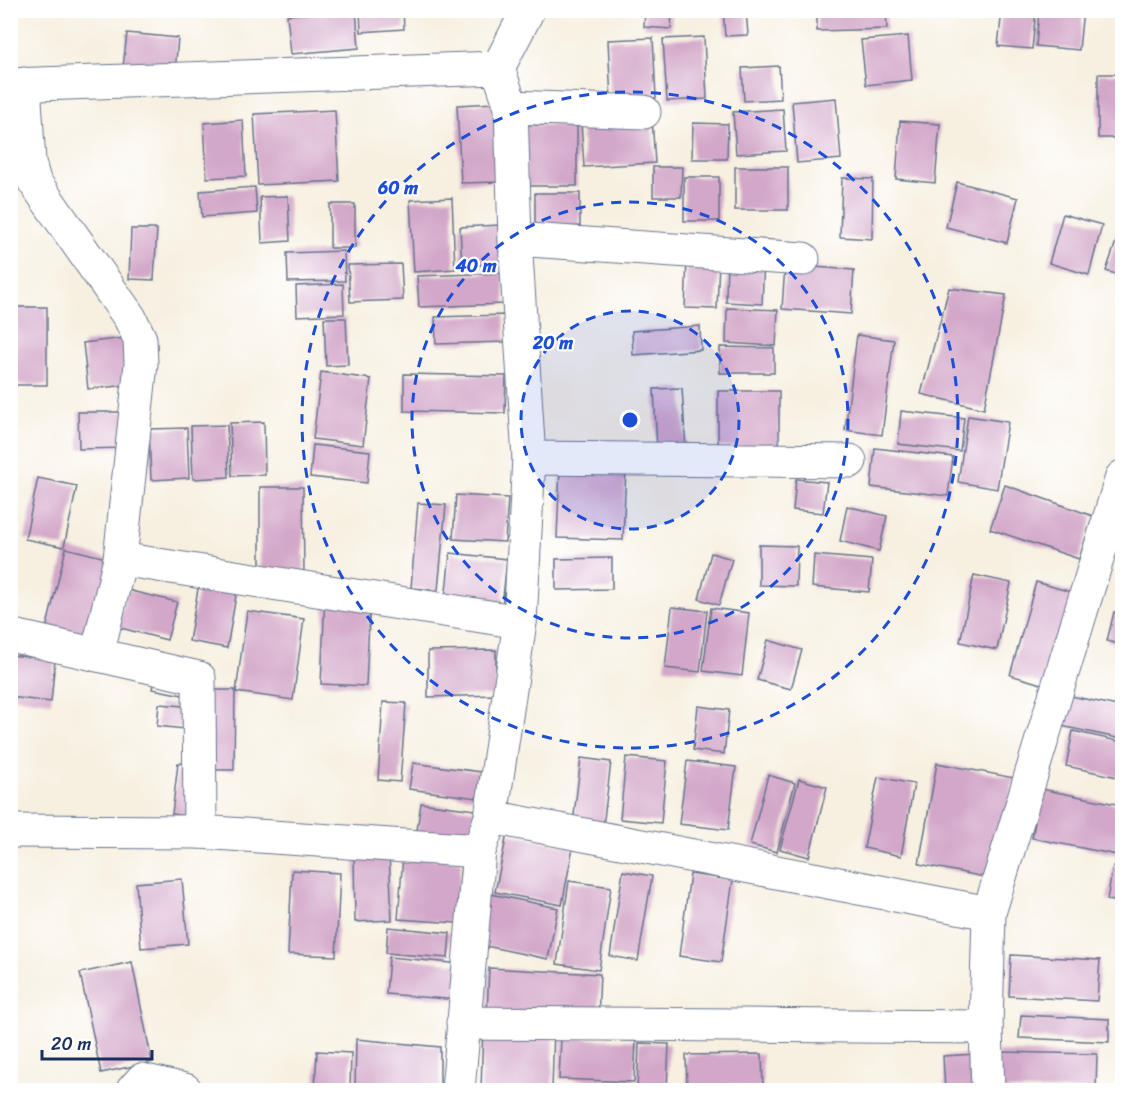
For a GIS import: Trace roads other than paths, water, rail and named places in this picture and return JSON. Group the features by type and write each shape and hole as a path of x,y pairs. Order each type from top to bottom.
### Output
{"street":[{"path":"458,1090 479,851 491,817 520,622 529,458 515,238 511,107 498,68 528,10"},
{"path":"97,655 120,559 141,364 140,339 130,318 34,181 17,84 498,68"},
{"path":"511,107 644,112"},
{"path":"515,238 803,259"},
{"path":"529,458 850,461"},
{"path":"988,1090 986,1027 989,913 1122,477"},
{"path":"120,559 520,622"},
{"path":"10,635 200,678 200,832"},
{"path":"491,817 989,913"},
{"path":"10,831 200,832 479,851"},
{"path":"464,1023 986,1027"},
{"path":"133,1090 142,1080 185,1090"}]}
